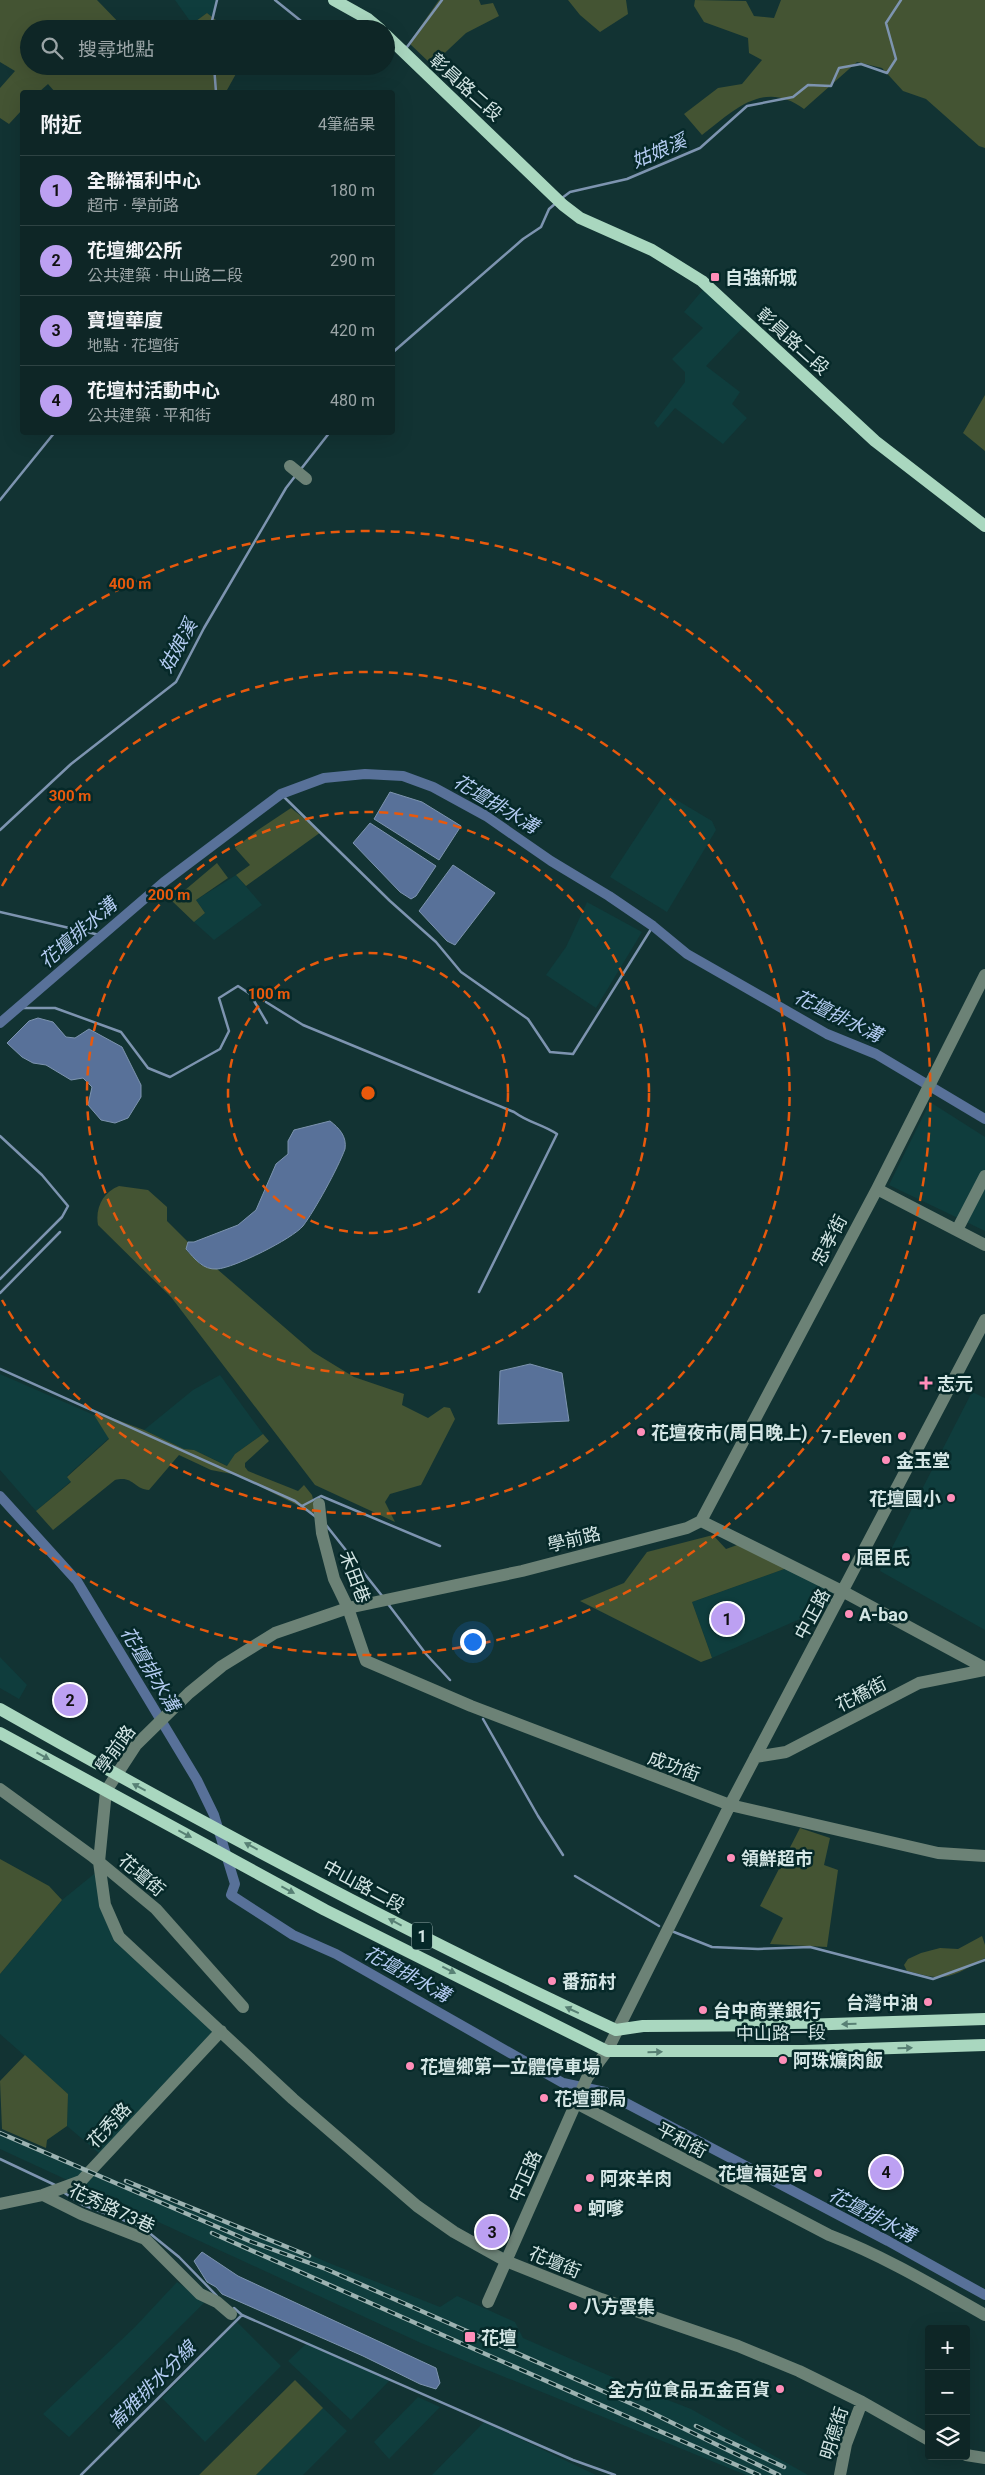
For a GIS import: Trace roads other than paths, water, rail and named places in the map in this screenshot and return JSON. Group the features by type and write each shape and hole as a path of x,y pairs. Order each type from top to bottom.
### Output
{"main road":[{"path":"334,0 369,20"},
{"name":"彰員路二段","path":"395,45 488,131 563,205 580,218 652,250 702,281 875,441 985,526"},
{"name":"1","path":"0,1709 116,1774"},
{"name":"1","path":"0,1733 325,1910 607,2051"},
{"name":"中山路二段","path":"116,1774 451,1952 616,2030"},
{"name":"中山路一段","path":"616,2030 643,2026 802,2025 985,2019"},
{"name":"中山路一段","path":"607,2051 803,2051 985,2045"}],"street":[{"path":"290,466 306,479"},
{"name":"忠孝街","path":"701,1521 877,1188 985,975"},
{"path":"956,1230 985,1176"},
{"path":"877,1188 985,1244"},
{"name":"中正路","path":"488,2302 587,2078 607,2051 730,1805 844,1592 985,1320"},
{"name":"禾田巷","path":"319,1504 322,1533 334,1579 348,1608 366,1661"},
{"path":"701,1521 844,1592 985,1669"},
{"name":"學前路","path":"106,1792 136,1745 168,1713 222,1666 257,1642 275,1633 348,1608 522,1571 687,1528 701,1521"},
{"name":"成功街","path":"366,1661 471,1706 730,1805 938,1852 985,1856"},
{"name":"花橋街","path":"755,1758 786,1752 919,1684 985,1669"},
{"name":"花壇街","path":"0,1789 99,1862 156,1909 243,2007"},
{"name":"花壇街","path":"106,1792 99,1862 105,1905 119,1937 293,2099 417,2206 454,2232 506,2261 601,2299 738,2346 799,2371 862,2402 925,2438"},
{"name":"花秀路","path":"0,2204 43,2195 81,2181 221,2031"},
{"name":"平和街","path":"579,2098 829,2235 858,2246 908,2271 985,2315"},
{"name":"花秀路73巷","path":"43,2195 81,2214 144,2239 200,2294 217,2302 231,2314"},
{"name":"明德街","path":"840,2475 846,2444 862,2402"},
{"path":"970,2456 985,2458"}],"waterway":[{"path":"212,20 217,0"},
{"path":"275,0 300,20"},
{"path":"405,47 407,47 442,0"},
{"name":"姑娘溪","path":"562,198 570,192 627,179 700,148 747,106 793,97 808,85 831,86 839,68 861,64 887,73 896,59 886,23 901,0"},
{"path":"215,75 216,90"},
{"name":"姑娘溪","path":"395,350 523,239 541,227 549,209 556,203"},
{"path":"0,500 53,435"},
{"name":"姑娘溪","path":"301,469 328,435"},
{"name":"姑娘溪","path":"0,830 71,764 176,682 204,628 286,488 296,475"},
{"name":"花壇排水溝","path":"0,1023 164,882 281,794 324,778 365,774 403,776 433,787 486,816 551,861 609,896 653,926 687,954 827,1034 876,1054 985,1119"},
{"path":"281,794 390,901 436,942 461,972 528,1019 550,1052 573,1054 653,926"},
{"path":"0,912 104,936"},
{"path":"18,1008 55,1008 121,1032 148,1068 170,1077 220,1049 229,1031 219,998 238,986 250,994 267,1023"},
{"path":"266,1002 303,1025 514,1112 557,1134 479,1292"},
{"path":"0,1136 42,1175 68,1206 62,1217 0,1279"},
{"path":"0,1293 60,1232"},
{"path":"0,1369 295,1501 316,1517"},
{"name":"花壇排水溝","path":"0,1496 77,1581 197,1780 214,1815 235,1884 231,1895 293,1935 336,1954 563,2083 605,2092 888,2241 985,2295"},
{"path":"302,1506 321,1496 440,1546"},
{"path":"326,1525 383,1597"},
{"path":"388,1604 426,1654 450,1680"},
{"path":"483,1719 538,1816 563,1855"},
{"path":"575,1876 659,1926"},
{"path":"674,1932 712,1947 758,1949 810,1947 933,1979 985,1960"},
{"path":"0,2159 55,2185"},
{"path":"63,2192 83,2205 142,2227 179,2257 217,2296"},
{"path":"234,2308 242,2315 573,2460 615,2475"},
{"name":"崙雅排水分線","path":"81,2475 242,2315"}],"railway":[{"path":"0,2133 252,2242 326,2269 648,2411 779,2475"},
{"path":"126,2181 309,2256"},
{"path":"212,2233 759,2475"},
{"path":"696,2426 784,2467"}],"place":[{"name":"自強新城","path":"715,277"},
{"name":"志元","path":"926,1383"},
{"name":"花壇夜市(周日晚上)","path":"641,1432"},
{"name":"7-Eleven","path":"902,1436"},
{"name":"金玉堂","path":"886,1460"},
{"name":"花壇國小","path":"951,1498"},
{"name":"屈臣氏","path":"846,1557"},
{"name":"A-bao","path":"849,1614"},
{"name":"全聯福利中心","path":"727,1619"},
{"name":"花壇鄉公所","path":"70,1700"},
{"name":"領鮮超市","path":"731,1858"},
{"name":"番茄村","path":"552,1981"},
{"name":"台灣中油","path":"928,2002"},
{"name":"台中商業銀行","path":"703,2010"},
{"name":"阿珠爌肉飯","path":"783,2060"},
{"name":"花壇鄉第一立體停車場","path":"410,2066"},
{"name":"花壇郵局","path":"544,2098"},
{"name":"花壇村活動中心","path":"886,2172"},
{"name":"花壇福延宮","path":"818,2173"},
{"name":"阿來羊肉","path":"590,2178"},
{"name":"蚵嗲","path":"578,2208"},
{"name":"寶壇華廈","path":"492,2232"},
{"name":"八方雲集","path":"573,2306"},
{"name":"花壇","path":"470,2337"},
{"name":"全方位食品五金百貨","path":"780,2389"}]}
